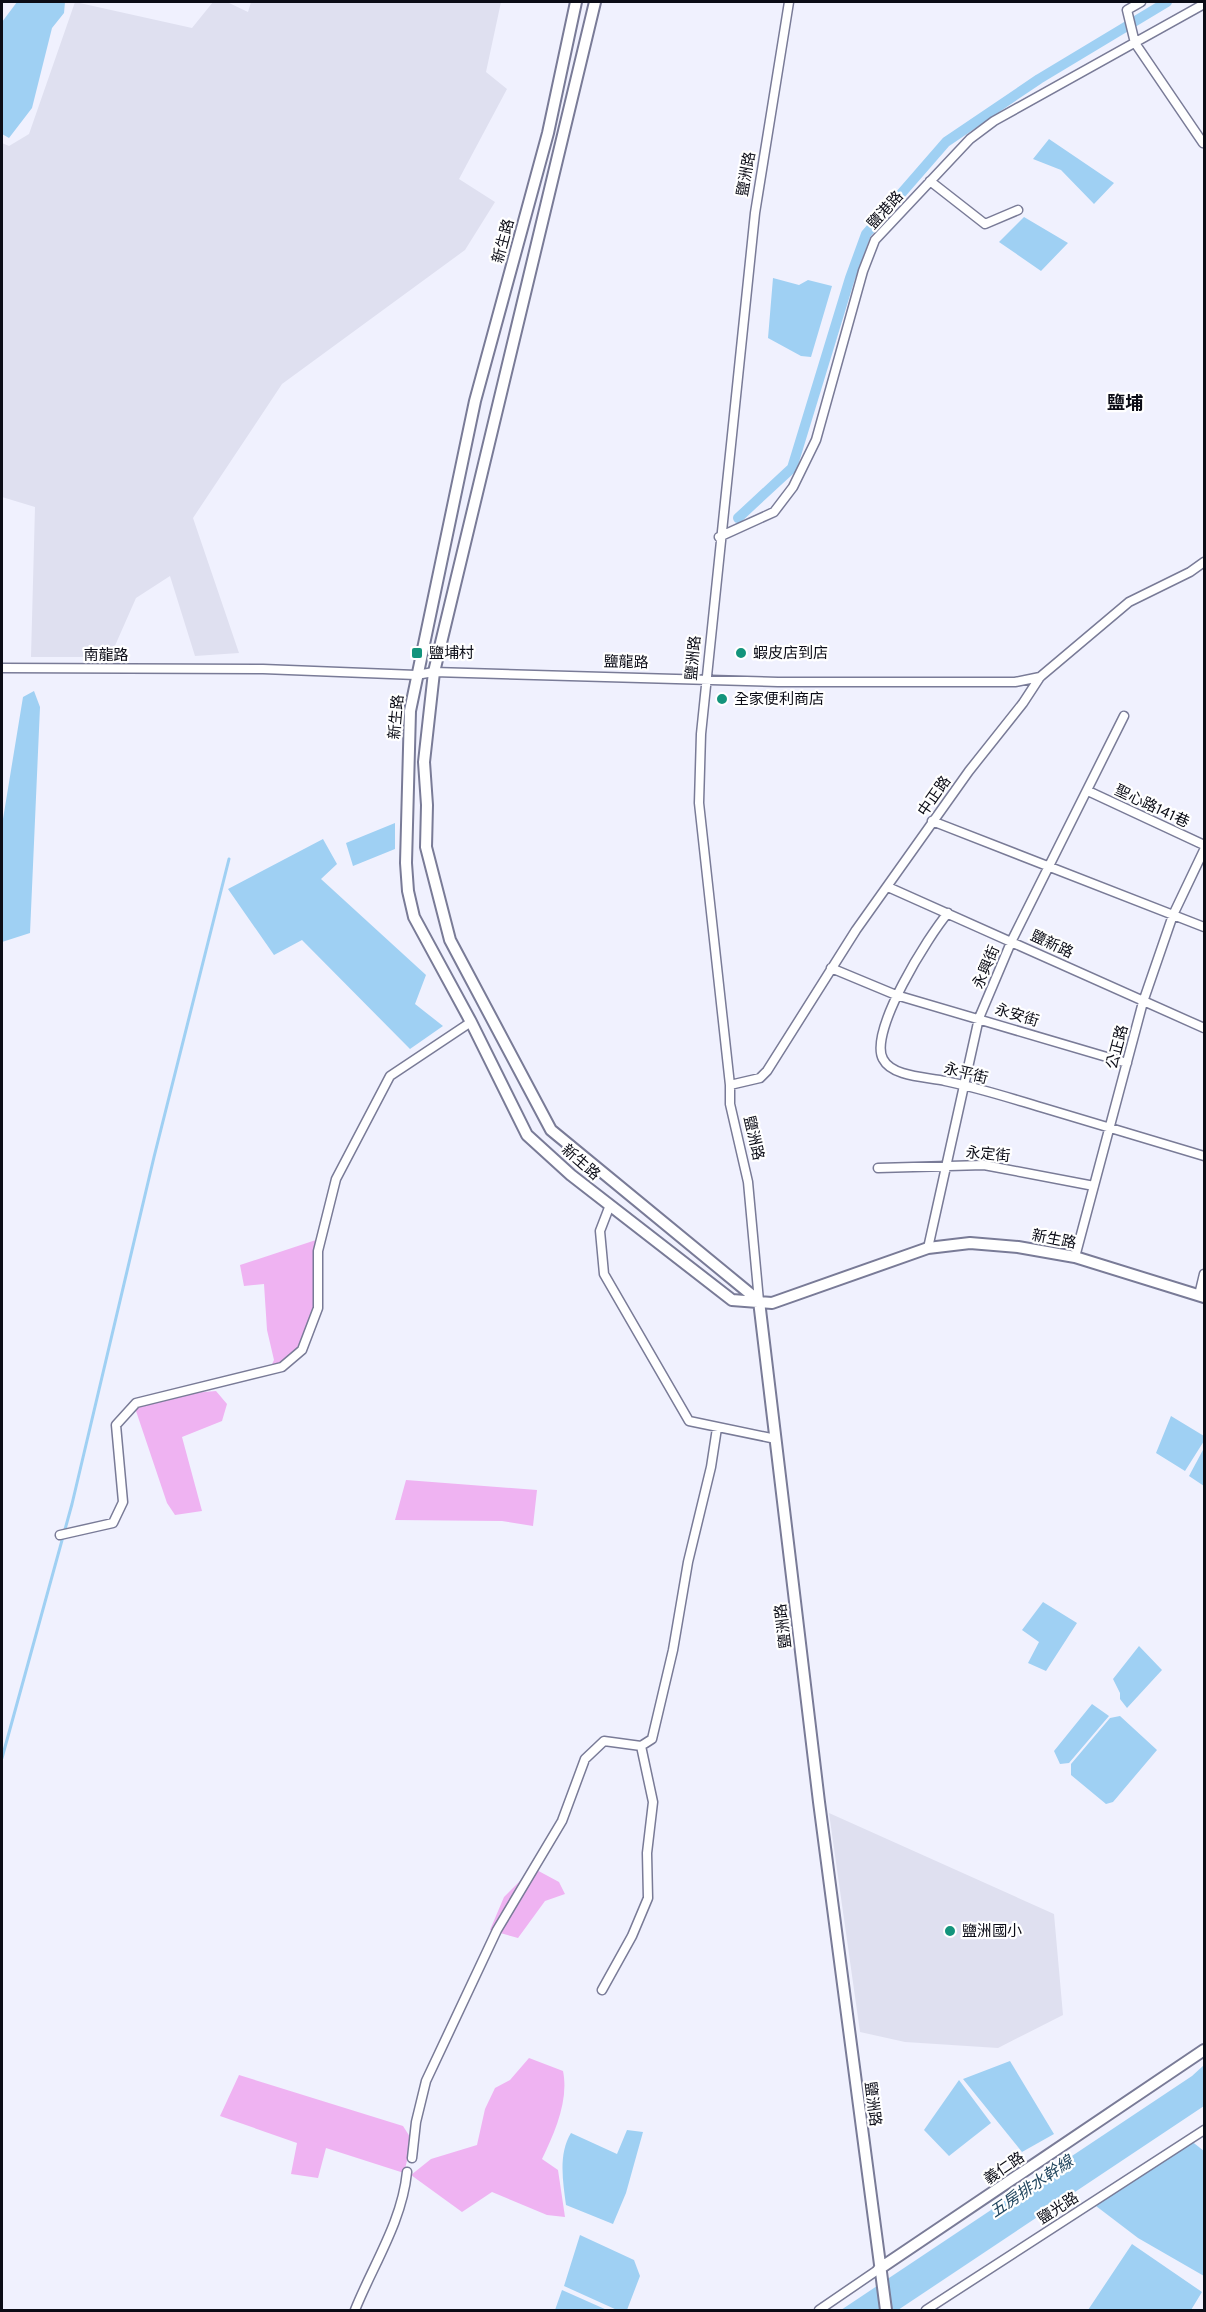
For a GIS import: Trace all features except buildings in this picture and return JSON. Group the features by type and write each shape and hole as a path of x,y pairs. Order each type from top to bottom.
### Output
{"street":[{"name":"新生路","path":"576,2 548,134 475,401 416,675 409,733 405,821 408,891 414,917 471,1022 527,1135 610,1205 732,1300 772,1303 928,1248 970,1243 1018,1247 1075,1257 1202,1296"},
{"name":"新生路","path":"596,2 565,139 434,672 424,762 427,805 426,847 450,940 551,1130 759,1301"},
{"name":"鹽洲路","path":"789,2 755,213 719,537 701,734 699,803 730,1085 730,1104 748,1182 759,1301 879,2269 886,2310"},
{"path":"1141,2 1127,10 1135,42 1203,143"},
{"name":"鹽港路","path":"719,537 774,512 793,487 816,440 858,290 875,240 970,139 994,121 1204,4"},
{"path":"930,181 985,224 1018,210"},
{"name":"中正路","path":"730,1085 760,1078 767,1071 831,968 932,821 1040,677 1129,602 1190,572 1204,562"},
{"name":"南龍路","path":"2,668 210,669"},
{"name":"鹽龍路","path":"210,669 416,675 434,672 707,678 778,682 1015,682 1040,677"},
{"name":"永興街","path":"928,1248 979,1018 1012,940 1124,716"},
{"name":"聖心路141巷","path":"1088,791 1204,845"},
{"path":"932,821 1204,927"},
{"name":"公正路","path":"1075,1257 1143,1002 1173,915 1204,850"},
{"name":"鹽新路","path":"888,887 1012,940 1204,1028"},
{"name":"永平街","path":"948,913 932,932 896,995 880,1046 881,1057 888,1066 899,1071 965,1085 1204,1156"},
{"name":"永安街","path":"831,968 896,995 1126,1063"},
{"path":"60,1535 112,1523 123,1502 116,1425 136,1403 282,1367 302,1350 318,1308 318,1251 336,1179 390,1076 471,1022"},
{"name":"永定街","path":"878,1168 945,1165 1002,1167 1094,1186"},
{"path":"610,1205 600,1231 604,1274 689,1421 776,1439"},
{"path":"1202,1296 1204,1274"},
{"path":"412,2158 416,2122 426,2081 497,1930 562,1821 585,1759 604,1741 641,1746 652,1739 673,1650 687,1562 711,1467 717,1428"},
{"path":"602,1990 632,1936 648,1898 647,1853 653,1802 641,1746"},
{"name":"義仁路","path":"819,2310 1204,2052"},
{"name":"鹽光路","path":"926,2310 1204,2130"},
{"path":"355,2310 383,2254 406,2184 407,2172"}],"shaded area":[{"path":"75,2 192,28 213,2 227,2 248,12 251,2 501,2 486,72 507,89 459,179 495,202 465,250 282,384 193,518 239,653 195,656 170,576 136,598 110,657 31,657 35,507 2,497 2,143 9,146 29,134"},
{"path":"325,1237 315,1319 303,1353 267,1375 274,1360 267,1330 264,1284 244,1286 240,1265"},
{"path":"216,1391 227,1404 222,1421 182,1437 202,1511 175,1515 167,1503 135,1408 169,1395"},
{"path":"406,1480 537,1490 533,1526 502,1521 395,1520"},
{"name":"鹽洲國小","path":"829,1813 1054,1914 1063,2015 998,2048 905,2042 860,2032"},
{"path":"533,1868 559,1882 565,1894 545,1901 518,1938 490,1930 504,1897"},
{"path":"529,2058 563,2071 562,2104 556,2127 542,2159 558,2170 565,2217 547,2215 492,2192 462,2212 411,2175 431,2159 477,2145 485,2109 495,2088 510,2080"},
{"path":"239,2075 403,2126 412,2140 404,2173 326,2148 318,2178 291,2174 297,2143 220,2116"}],"water":[{"path":"17,2 65,2 64,13 52,28 32,108 9,138 2,134 2,22"},
{"path":"1049,139 1114,183 1094,204 1061,170 1033,159"},
{"path":"1024,217 1068,243 1041,271 999,242"},
{"path":"773,278 799,285 808,280 832,286 811,357 801,356 768,338"},
{"path":"34,691 40,707 30,933 2,942 3,819 23,697"},
{"path":"395,823 395,849 353,866 346,843"},
{"path":"323,839 337,864 321,879 426,975 415,1004 443,1026 410,1049 302,940 274,955 228,889"},
{"path":"1171,1416 1204,1436 1204,1441 1185,1471 1156,1453"},
{"path":"1204,1448 1204,1486 1189,1476"},
{"path":"1043,1602 1077,1623 1046,1671 1028,1663 1039,1642 1022,1630"},
{"path":"1139,1646 1162,1670 1127,1708 1120,1699 1120,1693 1113,1679"},
{"path":"1092,1704 1109,1716 1069,1763 1060,1764 1054,1751"},
{"path":"1120,1716 1157,1750 1113,1802 1106,1804 1071,1775 1071,1764 1110,1718"},
{"path":"1010,2061 1054,2134 1022,2152 963,2079"},
{"name":"五房排水幹線","path":"1204,2065 1204,2106 898,2310 841,2310 1192,2076"},
{"path":"959,2080 991,2123 949,2156 924,2130"},
{"path":"627,2130 643,2132 626,2193 613,2224 566,2205 563,2159 571,2133 617,2154"},
{"path":"1190,2140 1204,2151 1204,2276 1138,2238 1096,2206"},
{"path":"580,2235 634,2260 640,2276 627,2310 617,2310 564,2286"},
{"path":"1132,2244 1202,2292 1191,2310 1088,2310"},
{"path":"562,2290 607,2310 555,2310"}],"waterway":[{"path":"738,518 792,468 850,278 866,234 946,142 1039,79 1167,2"},
{"path":"2,1758 72,1504 154,1157 229,859"}],"place":[{"name":"鹽埔村","path":"417,653"},
{"name":"蝦皮店到店","path":"741,653"},
{"name":"全家便利商店","path":"722,699"},
{"name":"鹽洲國小","path":"950,1931"}],"district":[{"name":"鹽埔","path":"1125,403"}]}
